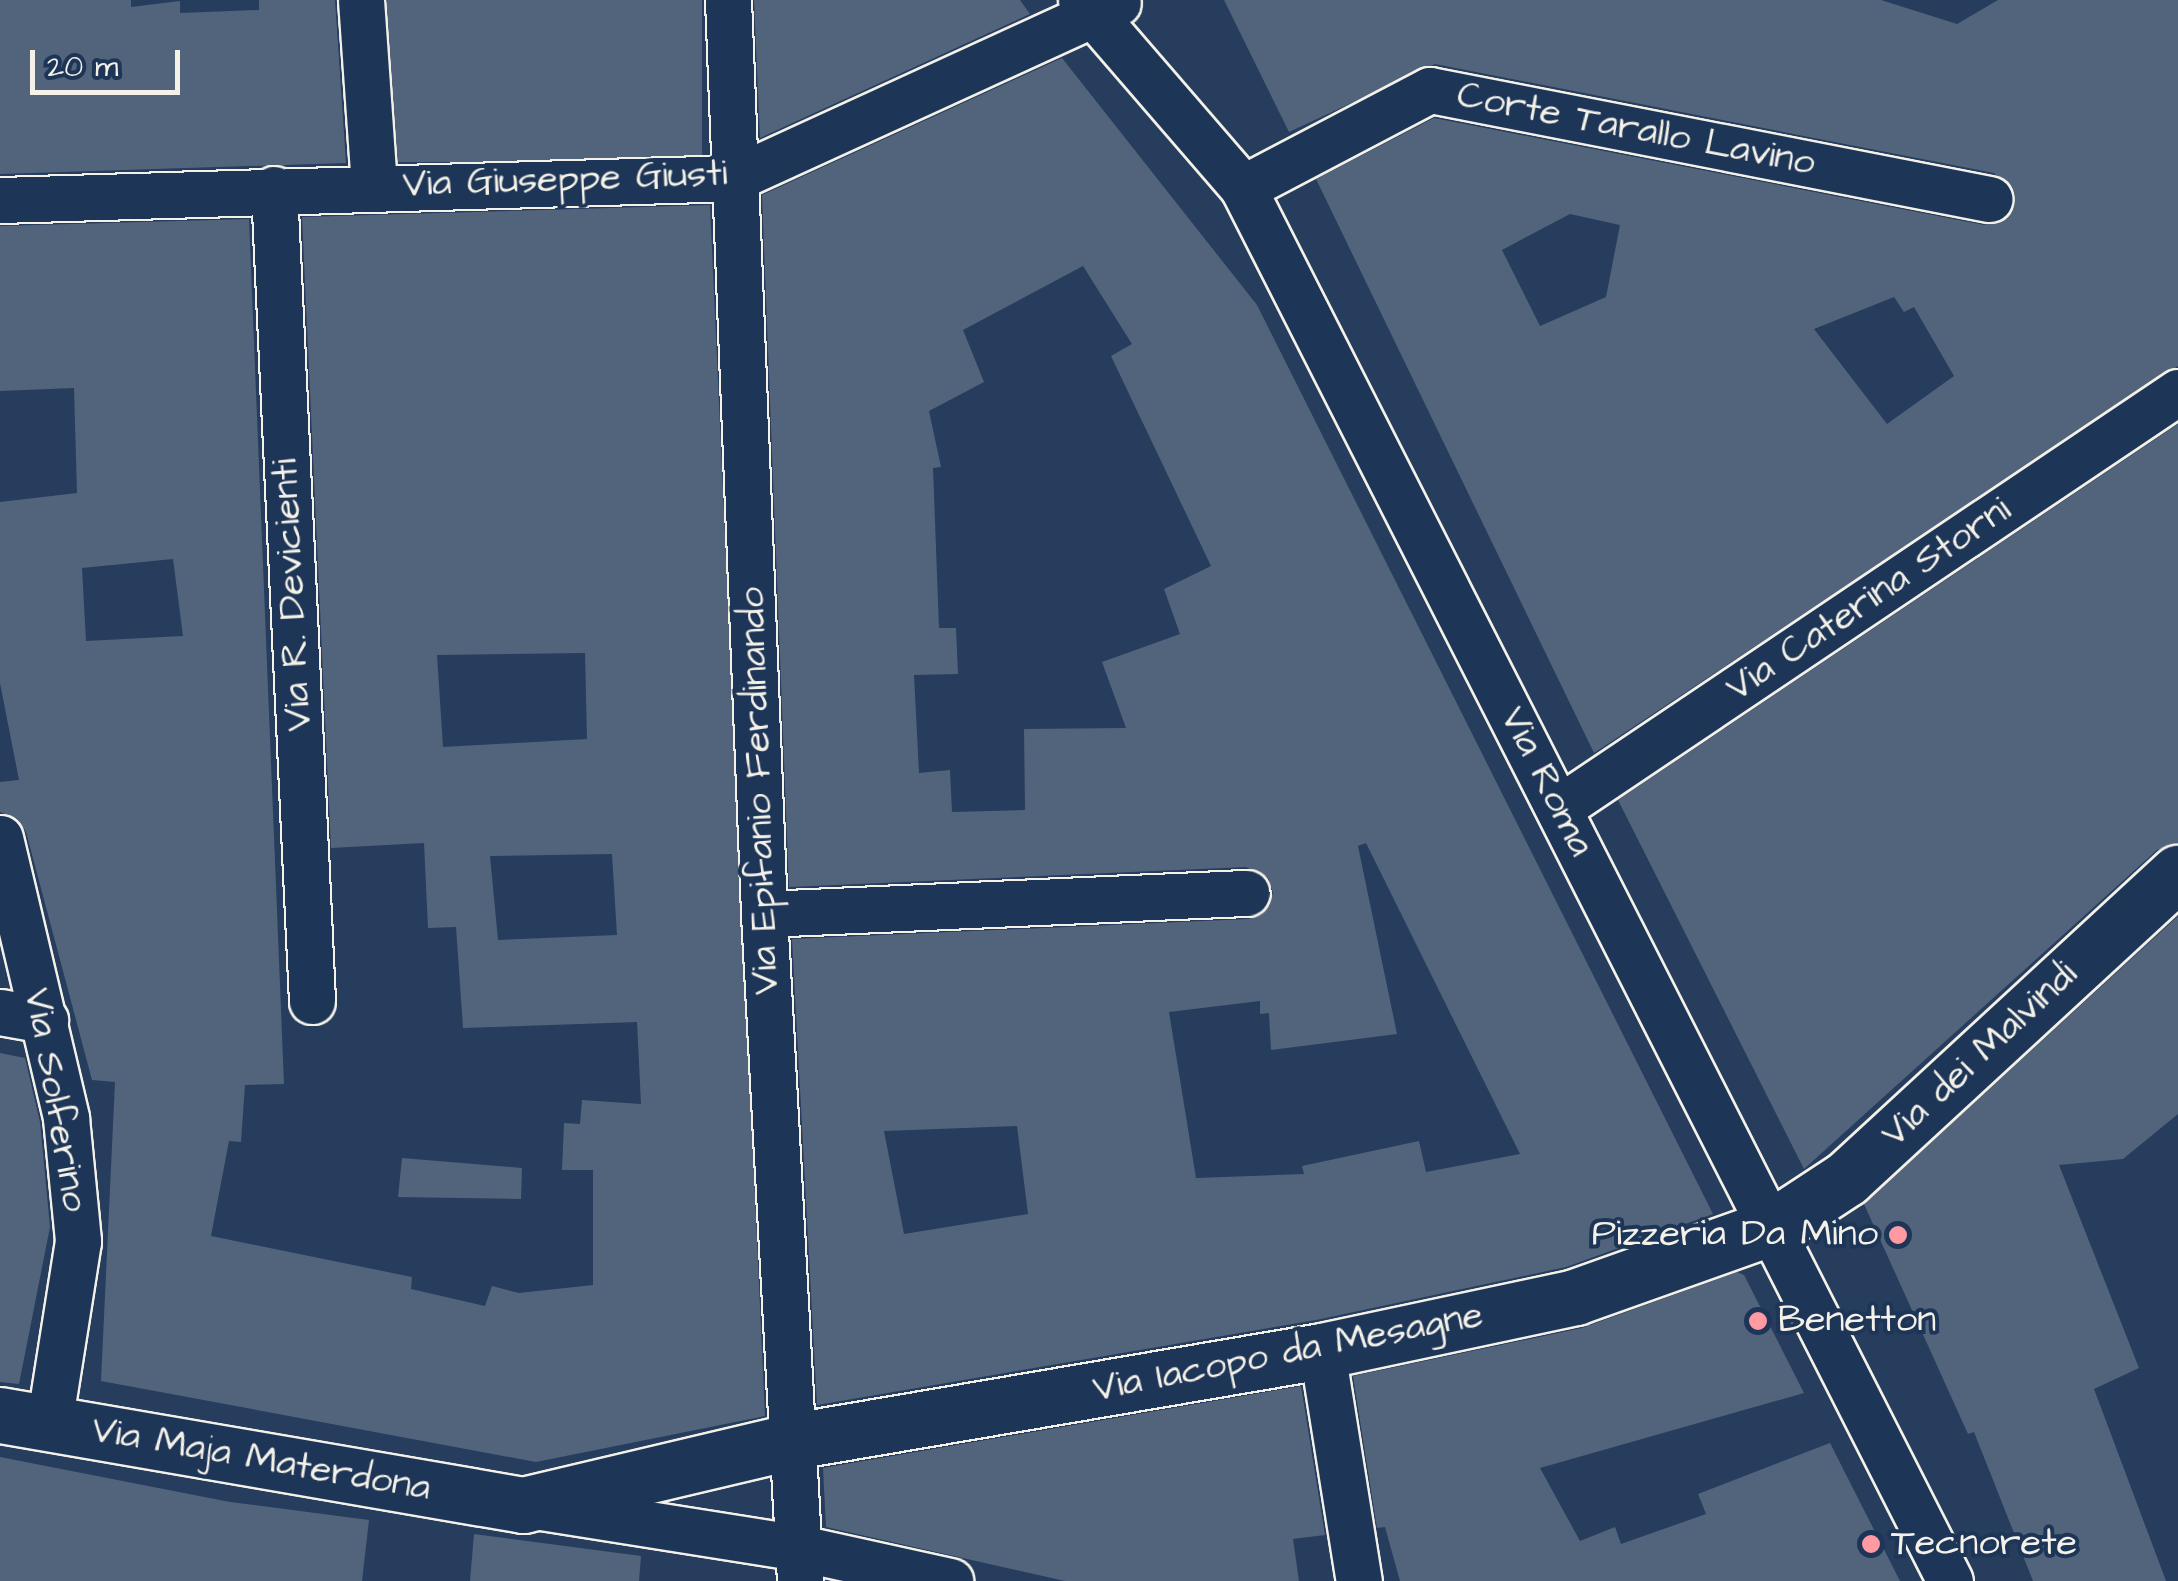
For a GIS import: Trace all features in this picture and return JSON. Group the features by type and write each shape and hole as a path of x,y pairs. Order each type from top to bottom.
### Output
{"main road":[{"name":"Via dei Malvindi","path":"1774,1226 1847,1178 2178,873"},
{"name":"Via Iacopo da Mesagne","path":"793,1442 1322,1351 1576,1297 1774,1226"},
{"name":"Via Maja Materdona","path":"24,1420 523,1504 793,1442"}],"street":[{"path":"361,0 374,187"},
{"name":"Via Epifanio Ferdinando","path":"728,0 764,914 800,1565"},
{"name":"Via Giuseppe Giusti","path":"0,200 734,178 1101,4"},
{"name":"Via Roma","path":"1101,4 1244,188 1774,1226 1950,1581"},
{"name":"Corte Tarallo Lavino","path":"1244,188 1430,90 1989,199"},
{"name":"Via R. Devicienti","path":"274,190 312,1002"},
{"name":"Via Caterina Storni","path":"1559,808 2178,392"},
{"name":"Via Solferino","path":"0,838 66,1118 78,1241 24,1420"},
{"path":"764,914 1247,893"},
{"path":"0,1012 45,1020"},
{"path":"1322,1351 1359,1581"},
{"name":"Via Maja Materdona","path":"523,1504 800,1565 950,1581"}],"building":[{"path":"0,0 131,0 131,7 180,1 180,13 259,10 259,0 335,0 346,163 0,174"},
{"path":"387,0 702,0 702,162 387,162"},
{"path":"754,0 1020,0 1030,14 760,138"},
{"path":"1224,0 1881,0 1957,24 1998,0 2178,0 2178,366 1594,753 1316,179 1434,118 1984,225 2009,215 2013,190 1994,173 1435,64 1289,132","holes":["1570,214 1620,225 1606,297 1540,326 1502,250","1894,297 1904,312 1914,307 1954,376 1887,424 1814,329"]},
{"path":"1062,58 1257,305 1713,1214 1566,1267 1316,1320 817,1405 792,939 1248,919 1262,914 1273,893 1268,878 1246,867 789,887 762,195","holes":["1083,266 1132,344 1111,356 1211,566 1164,589 1180,634 1102,662 1126,728 1024,729 1025,810 952,812 950,770 919,773 914,675 958,674 956,628 939,628 933,468 941,467 929,411 984,382 963,330","1366,843 1520,1154 1426,1172 1419,1141 1302,1166 1304,1174 1196,1178 1169,1012 1260,1001 1260,1014 1269,1013 1271,1050 1397,1034 1358,846","1017,1126 1028,1214 904,1234 884,1131"]},
{"path":"710,205 765,1416 536,1462 101,1381 115,1082 92,1080 26,832 18,819 0,812 0,782 19,780 0,683 0,502 77,493 74,388 0,391 0,226 249,219 284,1084 245,1085 241,1142 229,1141 211,1236 412,1277 411,1289 485,1306 492,1286 519,1293 593,1285 593,1170 562,1170 564,1123 580,1124 582,1100 641,1104 637,1022 463,1028 456,927 428,928 424,843 331,848 302,217","holes":["173,559 183,636 86,641 82,568","585,653 587,739 443,747 437,655","612,854 617,935 498,940 490,856"]},
{"path":"2178,424 2178,843 2157,850 1804,1169 1618,800"},
{"path":"2178,916 2178,1114 2123,1159 2059,1165 2139,1368 2094,1389 2166,1581 2033,1581 1974,1432 1968,1434 1864,1204"},
{"path":"0,1053 25,1058 40,1122 50,1227 19,1384 0,1382"},
{"path":"402,1158 522,1168 521,1199 398,1197"},
{"path":"1737,1272 1744,1275 1804,1393 1540,1468 1580,1541 1615,1527 1621,1544 1706,1514 1698,1494 1830,1443 1900,1581 1400,1581 1385,1527 1377,1528 1353,1376 1582,1328"},
{"path":"1301,1386 1325,1535 1293,1539 1299,1581 1065,1581 826,1527 823,1468"},
{"path":"0,1457 230,1502 369,1520 362,1581 0,1581"},
{"path":"474,1534 641,1556 639,1581 470,1581"}],"place":[{"name":"Pizzeria Da Mino","path":"1898,1235"},
{"name":"Benetton","path":"1758,1321"},
{"name":"Tecnorete","path":"1871,1544"}]}
